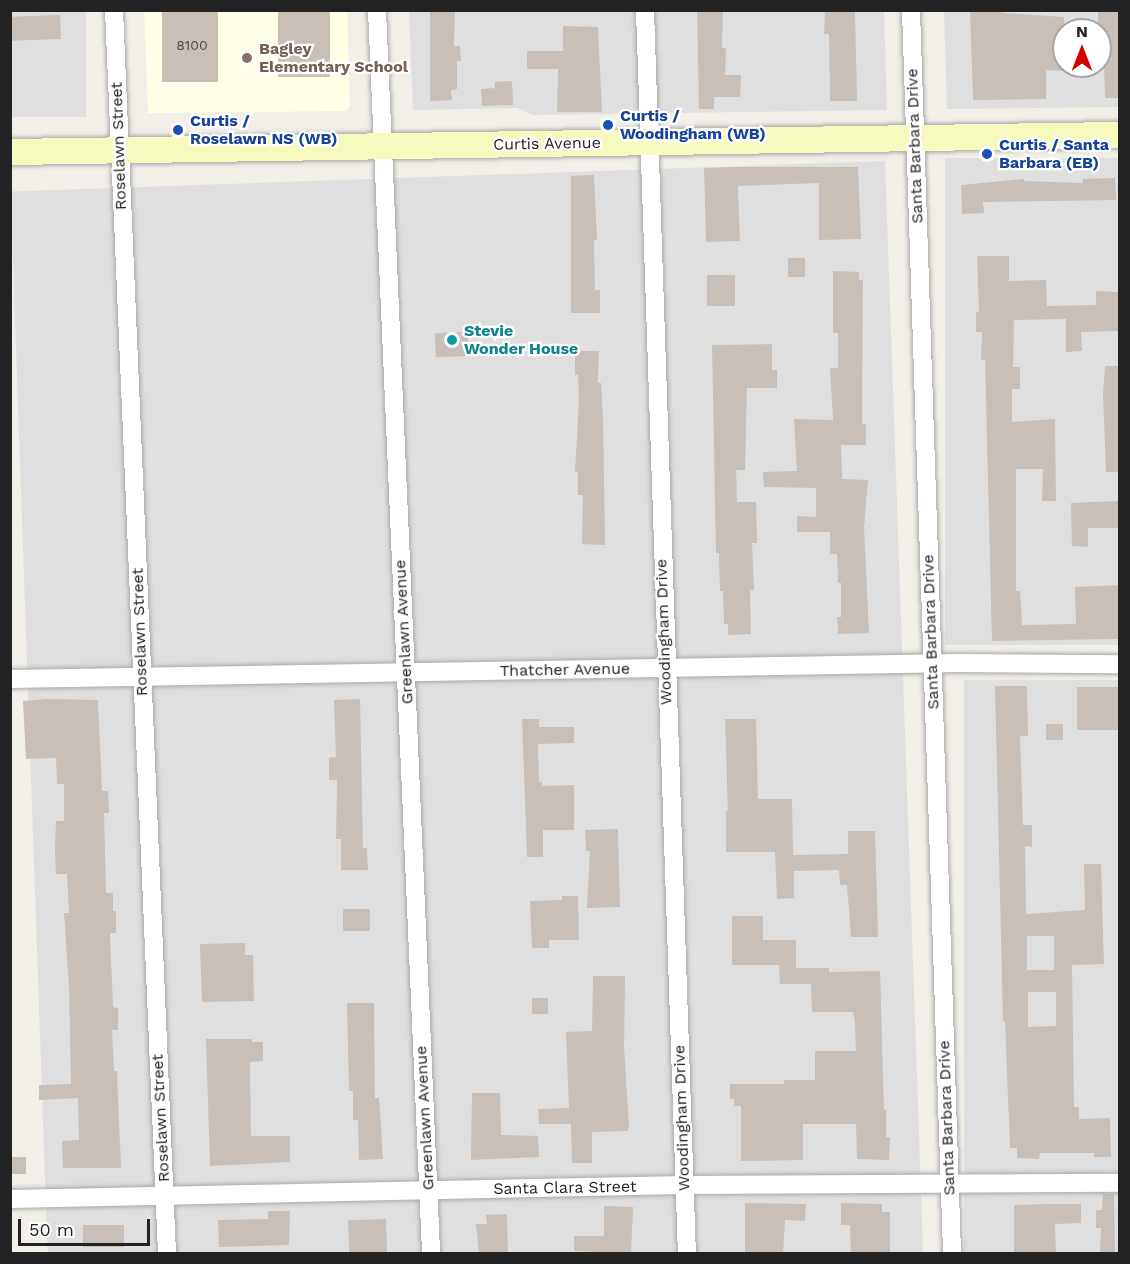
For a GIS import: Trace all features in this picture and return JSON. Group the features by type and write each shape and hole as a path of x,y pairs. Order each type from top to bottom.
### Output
{"street":[{"name":"Roselawn Street","path":"114,10 167,1254"},
{"name":"Greenlawn Avenue","path":"377,10 431,1254"},
{"name":"Woodingham Drive","path":"645,10 687,1254"},
{"name":"Santa Barbara Drive","path":"911,10 952,1254"},
{"name":"Curtis Avenue","path":"10,152 1119,135"},
{"name":"Thatcher Avenue","path":"10,680 932,664 1119,664"},
{"name":"Santa Clara Street","path":"10,1199 684,1185 1119,1183"}],"shaded area":[{"path":"10,11 86,11 86,117 10,117"},
{"name":"Bagley Elementary School","path":"144,11 347,11 350,106 346,111 148,113"},
{"path":"409,11 884,11 887,110 532,115 518,108 413,110"},
{"path":"944,11 1119,11 1119,107 947,109"},
{"path":"945,158 1119,158 1119,645 945,645"},
{"path":"885,161 923,1253 48,1254 11,192"},
{"path":"964,680 1119,680 1119,1253 964,1253"}],"building":[{"path":"162,10 218,10 218,82 162,82"},
{"path":"278,10 330,10 330,77 278,77"},
{"path":"430,10 455,10 454,46 460,46 461,61 457,61 457,89 451,90 452,100 430,101"},
{"path":"697,10 723,10 722,48 726,48 725,75 741,75 740,97 714,97 714,109 699,109"},
{"path":"825,10 855,10 857,101 830,101 829,34 824,34"},
{"path":"970,10 1003,10 1003,13 1064,17 1052,18 1052,70 1046,70 1046,99 973,100"},
{"path":"1098,10 1119,10 1119,98 1105,98 1104,78 1112,78 1112,18 1098,18"},
{"path":"60,15 61,39 11,41 10,17"},
{"path":"563,26 598,27 602,112 557,112 558,69 527,69 527,51 563,51"},
{"path":"512,81 513,105 482,106 481,89 495,88 495,82"},
{"path":"858,167 861,239 819,240 819,183 738,186 740,241 706,242 704,168"},
{"path":"594,175 597,240 594,240 595,290 600,290 600,313 571,313 571,176"},
{"path":"1115,178 1116,200 983,202 984,213 962,214 961,185 1024,179 1024,181 1083,183 1083,179"},
{"path":"977,256 1009,256 1009,281 1046,280 1047,306 1096,305 1096,291 1119,292 1119,331 1081,332 1082,351 1066,352 1066,319 1014,320 1013,367 1020,367 1020,389 1012,389 1012,422 1055,419 1056,501 1042,501 1043,469 1016,469 1016,591 1020,591 1022,625 1076,624 1075,587 1119,585 1119,639 992,641 985,360 981,360 982,332 976,332 976,312 979,312"},
{"path":"788,258 805,258 805,277 788,277"},
{"path":"833,271 859,272 859,280 863,280 862,424 866,424 866,445 841,445 842,479 868,480 864,527 869,633 838,634 837,617 841,617 841,583 838,583 837,554 830,554 830,532 797,532 797,516 816,517 816,488 764,487 763,472 797,471 794,419 833,420 830,368 838,368 838,333 833,333"},
{"path":"707,275 735,275 735,306 707,306"},
{"name":"Stevie Wonder House","path":"468,332 469,356 436,357 435,333"},
{"path":"772,344 772,370 777,370 777,388 747,388 745,470 736,470 737,502 756,502 757,543 752,543 754,590 750,590 751,634 728,635 728,624 724,624 723,591 720,591 719,553 716,553 712,345"},
{"path":"575,351 599,351 598,383 601,383 603,415 605,545 582,544 583,495 578,495 578,472 575,472 579,401 578,375 575,375"},
{"path":"1105,366 1119,366 1119,472 1106,472 1103,394"},
{"path":"1119,501 1119,528 1088,528 1088,547 1072,546 1071,503"},
{"path":"995,686 1027,686 1028,736 1020,736 1023,825 1032,825 1032,847 1025,846 1026,914 1085,910 1084,864 1101,864 1104,964 1072,965 1074,1107 1079,1107 1079,1119 1110,1118 1111,1157 1094,1157 1094,1153 1040,1153 1039,1159 1017,1158 1017,1148 1010,1148 1005,1021 1003,1021","holes":["1027,936 1054,936 1054,970 1027,970","1028,992 1056,992 1056,1026 1028,1027"]},
{"path":"1077,687 1119,687 1119,730 1077,730"},
{"path":"360,699 363,848 367,848 368,870 341,870 341,839 336,839 337,780 329,780 329,758 336,757 334,700"},
{"path":"98,700 102,791 108,791 109,813 104,813 106,893 113,893 113,911 116,911 116,933 110,933 113,1007 118,1008 118,1030 112,1030 114,1071 117,1071 121,1168 63,1168 62,1141 79,1140 78,1098 39,1100 39,1085 71,1084 69,987 64,913 69,913 67,874 56,874 55,852 56,821 64,821 64,784 57,784 56,758 26,759 23,701"},
{"path":"522,719 539,719 539,727 574,727 574,743 538,744 539,782 542,782 542,786 574,785 574,830 543,830 543,857 527,857"},
{"path":"725,719 756,719 758,799 792,799 793,855 848,854 848,831 875,831 878,937 851,937 847,885 840,885 839,870 794,871 794,898 777,899 775,852 726,852 726,811 728,811"},
{"path":"1046,724 1063,724 1063,740 1046,740"},
{"path":"618,829 620,907 587,908 590,851 586,851 585,830"},
{"path":"562,896 578,896 579,940 549,940 549,948 532,948 530,901 562,900"},
{"path":"343,909 370,909 370,931 343,931"},
{"path":"732,916 763,916 763,940 796,940 796,968 829,968 829,972 880,971 884,1110 886,1110 886,1137 890,1137 889,1160 857,1159 856,1124 803,1124 803,1160 741,1161 741,1106 734,1106 734,1099 730,1099 730,1084 784,1084 784,1080 815,1080 815,1051 856,1051 855,1022 853,1012 812,1012 811,984 780,984 779,965 732,965"},
{"path":"245,943 245,955 253,955 254,1001 202,1002 200,944"},
{"path":"593,976 625,976 624,1048 629,1125 628,1131 592,1132 592,1163 572,1163 571,1124 539,1124 538,1109 569,1108 566,1032 592,1031"},
{"path":"532,998 548,998 548,1014 532,1014"},
{"path":"347,1003 374,1003 375,1098 379,1098 383,1159 359,1160 358,1120 353,1120 353,1091 349,1091"},
{"path":"206,1039 252,1039 252,1042 263,1042 263,1061 250,1062 251,1136 290,1136 290,1162 210,1166"},
{"path":"472,1093 500,1093 501,1135 538,1136 539,1157 471,1160"},
{"path":"10,1157 26,1157 26,1174 10,1174"},
{"path":"1103,1194 1114,1194 1115,1254 1100,1254 1101,1228 1096,1228 1096,1210 1102,1210"},
{"path":"745,1203 806,1204 805,1221 785,1220 783,1254 745,1254"},
{"path":"841,1203 882,1204 882,1212 890,1212 890,1254 851,1254 850,1225 841,1225"},
{"path":"1081,1204 1081,1223 1055,1224 1056,1253 1014,1253 1014,1205"},
{"path":"604,1206 633,1207 631,1254 574,1251 574,1236 604,1236"},
{"path":"268,1211 290,1211 289,1245 219,1247 218,1220 268,1219"},
{"path":"507,1214 508,1254 479,1254 476,1224 487,1224 486,1215"},
{"path":"386,1219 387,1254 349,1254 348,1220"},
{"path":"83,1225 124,1225 124,1247 83,1247"}],"place":[{"name":"Bagley Elementary School","path":"247,58"},
{"name":"Curtis / Woodingham (WB)","path":"608,125"},
{"name":"Curtis / Roselawn NS (WB)","path":"178,130"},
{"name":"Curtis / Santa Barbara (EB)","path":"987,154"},
{"name":"Stevie Wonder House","path":"452,340"}]}
